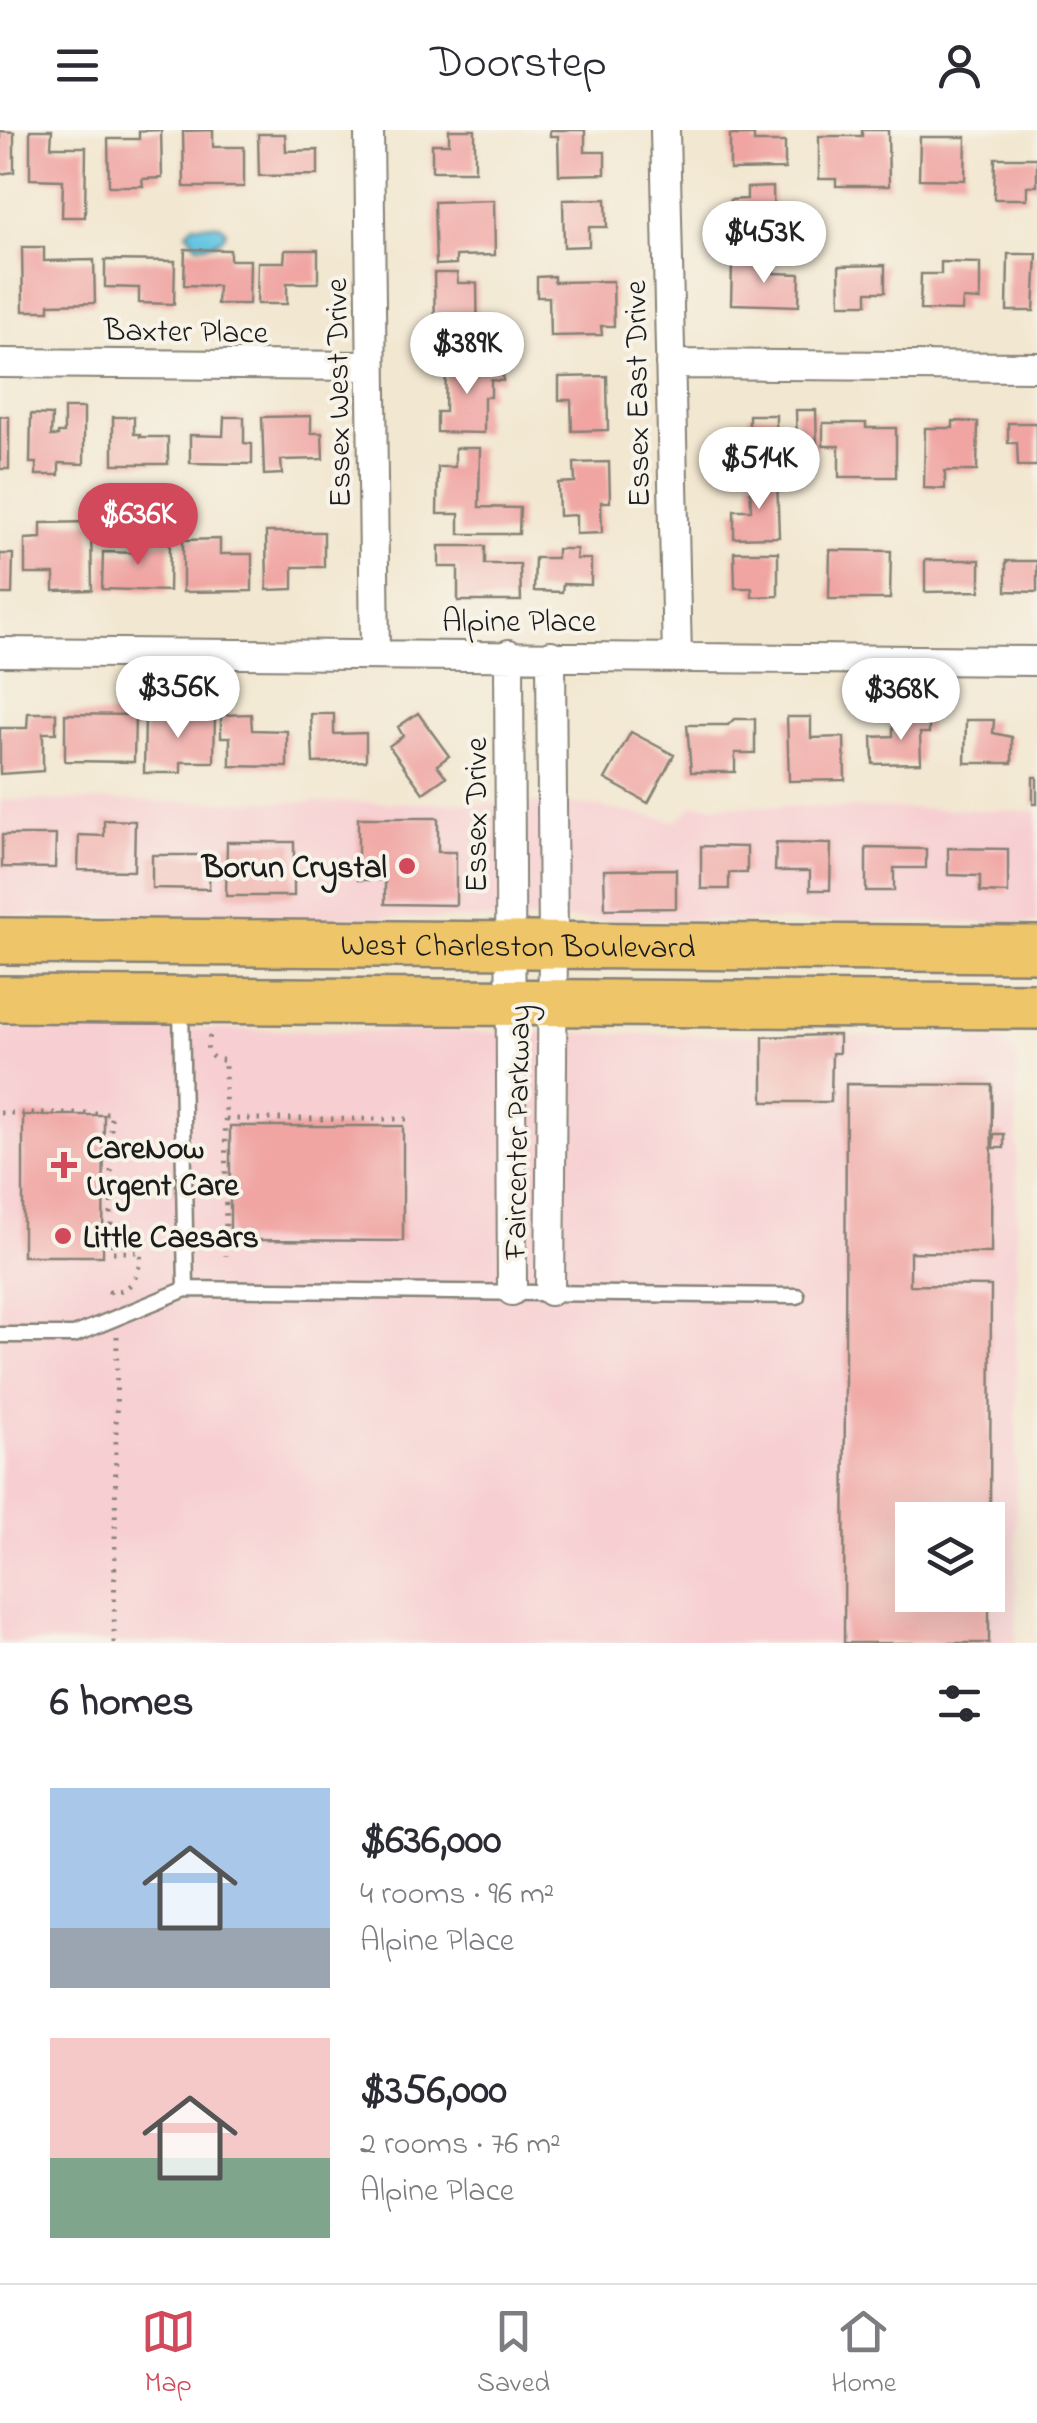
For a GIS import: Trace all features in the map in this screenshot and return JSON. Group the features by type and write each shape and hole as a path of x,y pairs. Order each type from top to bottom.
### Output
{"main road":[{"name":"West Charleston Boulevard","path":"0,941 1037,1006"},
{"path":"0,950 56,942"},
{"name":"West Charleston Boulevard","path":"0,999 197,1015 532,974 1037,950"}],"street":[{"name":"Essex West Drive","path":"369,130 376,655"},
{"name":"Essex East Drive","path":"666,130 677,658"},
{"name":"Baxter Place","path":"0,363 372,366"},
{"path":"670,364 1037,367"},
{"name":"Alpine Place","path":"0,652 1037,661"},
{"name":"Essex Drive","path":"509,654 532,974"},
{"path":"532,974 551,654"},
{"name":"Faircenter Parkway","path":"512,1291 532,974"},
{"name":"Faircenter Parkway","path":"532,974 550,1291"}],"lane":[{"path":"186,1289 197,1015"},
{"path":"0,1335 74,1334 186,1289 796,1296"}],"path":[{"path":"197,1015 210,1056 224,1060 226,1256"},
{"path":"226,1118 407,1119"}],"shaded area":[{"path":"0,800 580,804 677,821 694,805 1037,811 1037,923 0,915"},
{"path":"0,1027 999,1038 1017,1057 1016,1643 0,1643"}],"water":[{"path":"194,224 221,225 225,234 216,242 197,245 187,232"}],"building":[{"path":"30,130 52,130 51,147 86,147 85,217 62,217 63,180 30,179"},
{"path":"161,130 162,178 142,179 143,186 109,186 108,139 139,139 139,131"},
{"path":"213,130 213,147 244,147 244,187 184,187 183,131"},
{"path":"449,130 475,130 475,171 432,171 432,144 449,144"},
{"path":"550,130 585,130 585,152 605,152 605,174 559,175 558,136 550,136"},
{"path":"862,130 888,130 889,186 836,186 836,179 819,179 819,136 862,136"},
{"path":"0,131 14,132 14,172 0,174"},
{"path":"258,134 285,134 286,151 318,150 318,175 259,176"},
{"path":"730,135 754,135 754,142 785,142 785,169 730,170"},
{"path":"920,137 966,137 965,180 919,179"},
{"path":"995,158 1037,158 1037,186 1027,186 1027,199 994,199"},
{"path":"773,187 774,245 731,246 730,200 747,199 747,188"},
{"path":"606,199 607,227 589,227 589,246 564,247 563,200"},
{"path":"494,200 495,255 456,256 456,264 436,265 434,202"},
{"path":"22,247 44,247 44,261 94,260 95,303 49,304 49,311 23,311"},
{"path":"185,249 230,250 230,260 250,260 249,304 217,304 218,286 184,285"},
{"path":"285,250 318,250 318,283 287,283 287,304 257,304 258,262 284,262"},
{"path":"1008,254 1037,254 1034,311 1007,311"},
{"path":"105,260 175,261 174,304 139,303 139,288 105,287"},
{"path":"941,262 980,263 980,300 963,299 962,311 920,310 921,274 941,274"},
{"path":"732,265 774,265 774,273 800,274 799,306 731,304"},
{"path":"885,265 885,292 867,292 867,304 840,304 839,266"},
{"path":"434,273 457,273 458,283 477,283 478,355 452,356 452,331 435,332"},
{"path":"554,276 554,282 613,281 614,326 601,326 602,335 550,336 549,297 537,297 537,277"},
{"path":"446,365 503,365 503,381 491,380 491,397 484,397 484,433 437,432 437,412 445,412"},
{"path":"607,376 608,430 572,431 571,400 559,400 559,377"},
{"path":"64,408 84,408 84,464 59,463 59,475 36,475 36,463 30,463 31,414 52,415 51,436 58,436 64,433"},
{"path":"796,410 816,410 817,449 797,449"},
{"path":"749,415 776,415 776,461 753,461 753,467 735,468 733,434 749,434"},
{"path":"0,416 9,417 9,469 0,469"},
{"path":"311,416 311,433 322,433 323,459 281,460 282,474 264,475 262,417"},
{"path":"113,417 134,417 134,434 140,437 168,437 168,464 113,464"},
{"path":"224,417 244,417 244,443 252,444 252,464 190,463 190,435 223,436"},
{"path":"953,421 978,422 977,471 945,471 945,489 924,488 925,428 953,428"},
{"path":"823,423 896,428 896,477 839,477 839,446 823,446"},
{"path":"1008,423 1037,423 1037,466 1018,466 1017,443 1008,443"},
{"path":"455,448 480,448 479,507 520,508 519,534 459,534 459,514 437,514 438,467 455,467"},
{"path":"609,462 610,502 601,502 602,533 576,534 576,515 559,516 558,483 575,482 574,463"},
{"path":"777,478 779,537 734,538 734,510 751,510 750,479"},
{"path":"91,522 92,590 54,591 54,574 25,574 25,539 41,538 41,523"},
{"path":"266,532 324,532 324,567 293,567 293,589 267,590"},
{"path":"220,539 220,554 252,554 252,591 183,592 183,540"},
{"path":"138,542 170,542 169,591 102,589 103,552 138,553"},
{"path":"439,546 485,546 485,564 520,564 521,601 458,601 458,567 439,567"},
{"path":"557,549 577,549 576,559 591,559 591,585 563,584 562,592 534,591 535,558 557,558"},
{"path":"830,550 891,551 890,599 829,599"},
{"path":"734,552 778,552 778,596 752,597 752,588 735,588"},
{"path":"0,554 13,554 12,594 0,594"},
{"path":"925,560 980,560 980,591 925,592"},
{"path":"1006,561 1037,561 1037,592 1006,591"},
{"path":"28,713 56,713 56,733 43,733 43,771 0,774 0,728 27,728"},
{"path":"418,713 449,756 437,765 446,777 423,793 389,746 403,736 398,727"},
{"path":"65,714 135,715 134,762 65,761"},
{"path":"145,714 215,715 214,762 181,762 181,773 144,773"},
{"path":"251,714 252,730 287,731 287,767 230,766 230,737 221,737 221,715"},
{"path":"311,714 334,714 334,734 366,733 366,761 313,763"},
{"path":"787,717 811,717 811,738 844,737 845,780 789,781"},
{"path":"734,719 755,719 755,753 735,753 735,772 691,772 687,725 728,725"},
{"path":"893,719 929,719 929,733 920,733 921,763 873,764 872,737 893,736"},
{"path":"966,720 994,720 993,733 1012,737 1012,763 965,763"},
{"path":"631,732 674,755 648,803 605,779"},
{"path":"1033,777 1037,777 1037,804 1033,804"},
{"name":"Borun Crystal","path":"358,818 438,818 438,852 456,852 456,905 385,904 385,880 358,880"},
{"path":"104,820 135,821 134,871 78,870 79,835 104,836"},
{"path":"2,835 56,835 55,868 2,867"},
{"path":"227,842 294,842 294,896 226,896"},
{"path":"776,843 831,844 830,890 810,890 810,871 775,871"},
{"path":"701,846 747,847 747,873 729,873 729,889 701,889"},
{"path":"866,848 926,849 926,868 894,868 894,891 866,891"},
{"path":"948,848 1008,849 1008,893 980,892 980,876 948,875"},
{"path":"152,855 210,855 209,889 152,888"},
{"path":"676,869 676,908 605,909 604,870"},
{"path":"839,1035 839,1053 832,1053 831,1102 763,1102 763,1037"},
{"path":"846,1084 992,1085 991,1253 910,1252 910,1285 991,1286 990,1502 895,1502 895,1612 989,1612 989,1643 844,1643"},
{"path":"23,1115 104,1115 103,1256 23,1256"},
{"path":"230,1126 403,1126 403,1241 230,1240"},
{"path":"994,1134 1004,1134 1004,1148 993,1148"}],"place":[{"name":"Borun Crystal","path":"407,866"},
{"name":"CareNow Urgent Care","path":"64,1165"},
{"name":"Little Caesars","path":"63,1236"}]}
